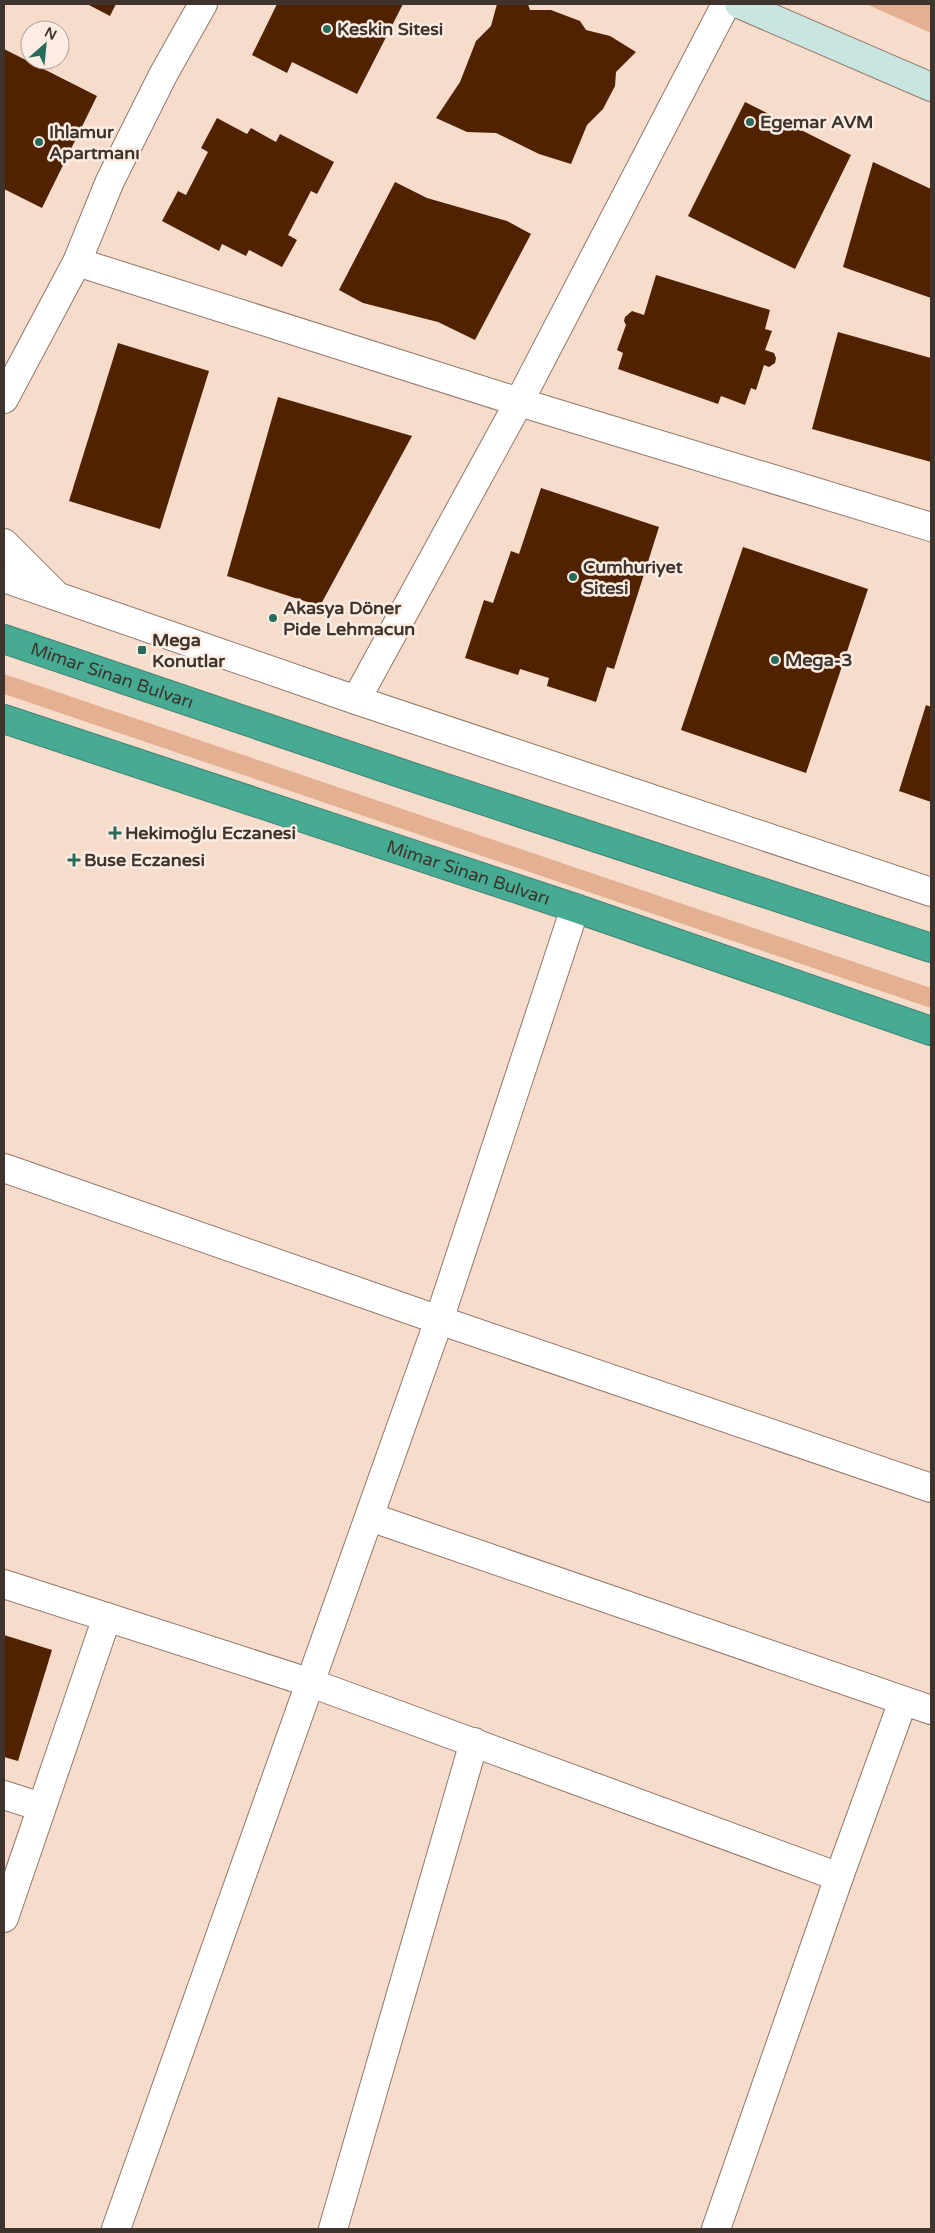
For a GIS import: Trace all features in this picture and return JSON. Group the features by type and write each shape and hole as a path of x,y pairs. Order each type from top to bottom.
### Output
{"highway":[{"name":"Mimar Sinan Bulvarı","path":"4,639 396,772 931,948"},
{"name":"Mimar Sinan Bulvarı","path":"5,722 574,908 931,1031"}],"street":[{"path":"4,399 77,262 110,181 163,75 203,4"},
{"path":"356,700 519,402 726,4"},
{"path":"739,4 931,87"},
{"path":"77,262 519,402 931,527"},
{"path":"4,543 60,599"},
{"path":"4,578 60,599 356,700 931,892"},
{"path":"116,2229 439,1320 574,908"},
{"path":"4,1168 439,1320 931,1488"},
{"path":"370,1517 931,1710"},
{"path":"4,1584 311,1683 839,1877"},
{"path":"4,1918 107,1617"},
{"path":"716,2229 839,1877 903,1701"},
{"path":"333,2229 474,1742"},
{"path":"4,1795 41,1807"}],"shaded area":[{"path":"866,4 931,4 931,33"},
{"path":"4,674 931,988 931,1008 4,694"}],"building":[{"path":"87,4 116,4 110,16"},
{"name":"Keskin Sitesi","path":"277,4 403,4 357,94 292,62 287,73 252,55"},
{"path":"497,4 528,4 530,10 551,10 580,21 586,30 610,36 636,52 616,72 615,86 603,109 587,125 571,164 539,154 496,133 467,132 436,118 460,82 476,41 491,26"},
{"name":"Ihlamur Apartmanı","path":"4,49 20,57 20,70 46,70 97,96 42,208 4,189"},
{"path":"745,102 851,155 795,269 688,216"},
{"path":"217,118 247,134 251,128 276,142 280,134 334,162 317,194 311,191 288,235 297,240 282,267 249,250 246,256 222,244 219,251 162,221 178,191 186,195 208,152 201,148"},
{"path":"873,162 931,189 931,298 843,267"},
{"path":"395,182 427,198 507,221 531,234 475,340 438,322 363,303 339,290"},
{"path":"656,275 770,310 765,329 772,331 765,350 774,353 775,363 769,367 764,365 756,390 751,388 745,405 721,396 718,404 618,369 623,353 617,350 626,325 625,317 632,311 644,315"},
{"path":"838,332 931,358 931,462 812,429"},
{"path":"118,343 209,371 160,529 69,501"},
{"path":"278,397 412,436 320,606 227,576"},
{"name":"Cumhuriyet Sitesi","path":"541,488 659,527 614,669 607,667 596,702 547,686 549,678 520,669 518,675 465,658 484,600 493,603 511,551 519,554"},
{"name":"Mega-3","path":"743,547 868,589 806,773 681,730"},
{"path":"926,705 931,707 931,802 899,791"},
{"path":"4,1635 52,1650 18,1761 4,1757"}],"place":[{"name":"Keskin Sitesi","path":"327,29"},
{"name":"Egemar AVM","path":"750,122"},
{"name":"Ihlamur Apartmanı","path":"39,142"},
{"name":"Cumhuriyet Sitesi","path":"573,577"},
{"name":"Akasya Döner Pide Lehmacun","path":"273,618"},
{"name":"Mega Konutlar","path":"142,650"},
{"name":"Mega-3","path":"775,660"},
{"name":"Hekimoğlu Eczanesi","path":"115,833"},
{"name":"Buse Eczanesi","path":"74,860"}]}
